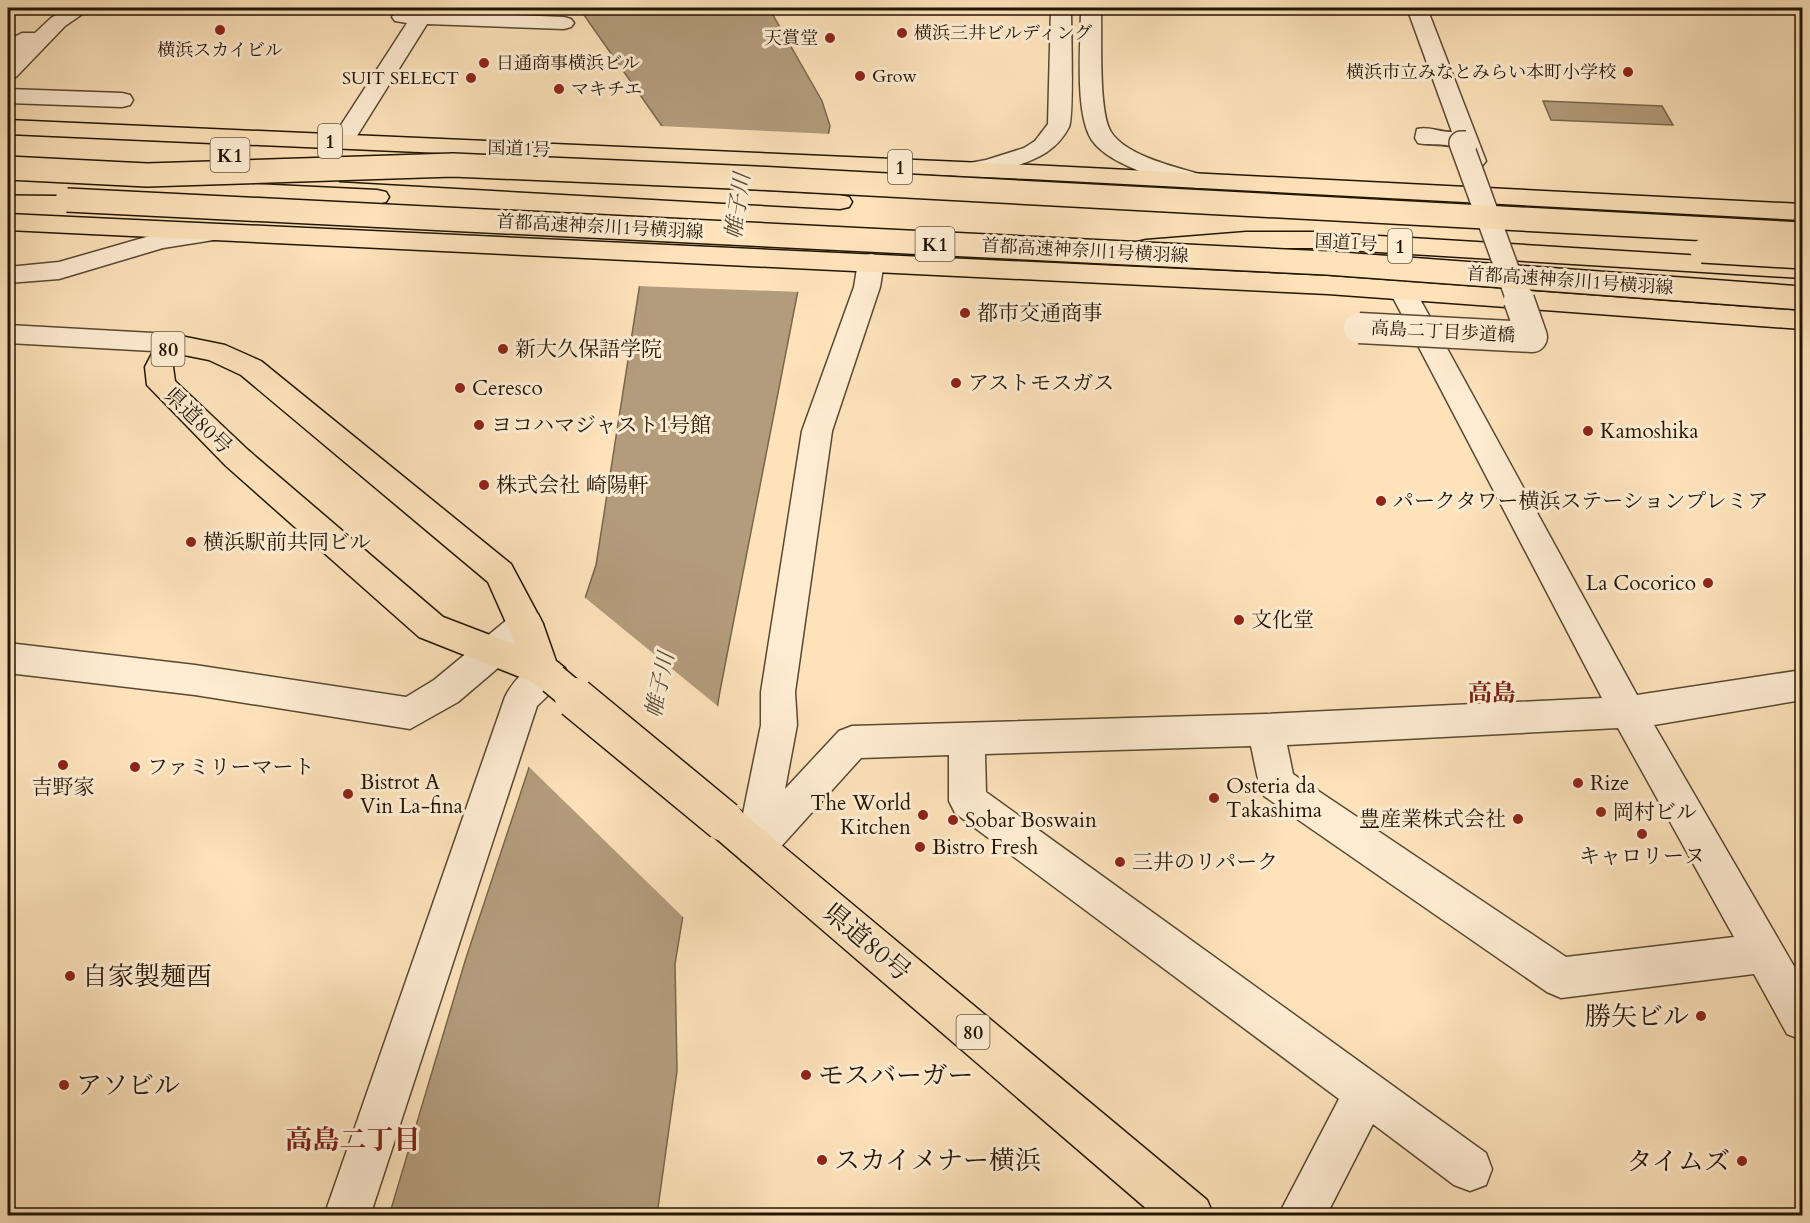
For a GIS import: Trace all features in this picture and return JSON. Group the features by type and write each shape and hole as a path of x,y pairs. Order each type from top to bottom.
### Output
{"main road":[{"name":"国道1号","path":"8,127 1030,172 1803,212"},
{"name":"K1","path":"8,145 768,178 1803,234"},
{"path":"8,157 1424,253 1803,287"},
{"path":"8,168 147,175 453,165"},
{"name":"国道1号","path":"1030,172 1283,214 1803,244"},
{"path":"8,187 212,189 633,200 1803,257"},
{"name":"首都高速神奈川1号横羽線","path":"8,197 1327,263 1803,298"},
{"path":"8,202 66,200"},
{"name":"国道1号","path":"8,222 871,262 1402,290 1803,320"},
{"name":"国道1号","path":"998,269 1129,249 1246,240 1313,240 1803,270"},
{"name":"県道80号","path":"171,343 159,367 161,385 237,458 431,627 547,674 1191,1215"},
{"name":"80","path":"171,343 215,352 251,368 500,573 526,624 547,674"}],"street":[{"path":"8,72 58,22 81,8"},
{"path":"966,170 1001,164 1032,153 1052,135 1059,125 1061,8"},
{"path":"1090,8 1093,114 1101,136 1118,150 1141,163 1198,181"},
{"path":"1417,8 1467,149"},
{"path":"342,142 419,11 564,23"},
{"path":"8,46 14,47 22,39 40,40"},
{"path":"8,96 122,100"},
{"path":"1425,134 1426,138 1459,139 1467,149"},
{"name":"高島二丁目歩道橋","path":"1359,328 1532,337 1467,149"},
{"path":"8,275 63,268 181,234 228,233"},
{"path":"755,848 779,725 778,692 816,431 867,287 871,262"},
{"path":"1402,290 1628,712 1765,953 1798,1003"},
{"path":"8,334 171,343"},
{"path":"8,658 195,680 410,713 446,691 526,624"},
{"path":"347,1215 522,697 547,674"},
{"path":"755,848 852,742 1266,730 1628,712 1673,707 1803,685"},
{"path":"1266,730 1278,784 1561,978 1765,953"},
{"path":"967,738 968,801 1470,1169"},
{"path":"1300,1215 1366,1093"}],"water":[{"name":"帷子川","path":"579,8 769,8 822,101 830,126 720,691 675,964 677,1071 657,1215 389,1216 466,958 596,565 664,129"},
{"path":"1543,101 1662,106 1673,125 1551,120"}],"pier":[{"path":"659,126 832,134 801,292 636,286"},
{"path":"583,596 720,708 685,919 527,765"}],"place":[{"name":"横浜スカイビル","path":"220,30"},
{"name":"横浜三井ビルディング","path":"902,33"},
{"name":"天賞堂","path":"830,38"},
{"name":"日通商事横浜ビル","path":"484,63"},
{"name":"横浜市立みなとみらい本町小学校","path":"1628,72"},
{"name":"Grow","path":"860,76"},
{"name":"SUIT SELECT","path":"471,78"},
{"name":"マキチエ","path":"559,89"},
{"name":"都市交通商事","path":"965,313"},
{"name":"新大久保語学院","path":"503,349"},
{"name":"アストモスガス","path":"956,383"},
{"name":"Ceresco","path":"460,388"},
{"name":"ヨコハマジャスト1号館","path":"479,425"},
{"name":"Kamoshika","path":"1588,431"},
{"name":"株式会社 崎陽軒","path":"484,485"},
{"name":"パークタワー横浜ステーションプレミア","path":"1381,501"},
{"name":"横浜駅前共同ビル","path":"191,542"},
{"name":"La Cocorico","path":"1708,583"},
{"name":"文化堂","path":"1239,620"},
{"name":"吉野家","path":"63,765"},
{"name":"ファミリーマート","path":"135,767"},
{"name":"Rize","path":"1578,783"},
{"name":"Bistrot A Vin La-fina","path":"348,794"},
{"name":"Osteria da Takashima","path":"1214,798"},
{"name":"岡村ビル","path":"1601,812"},
{"name":"The World Kitchen","path":"923,815"},
{"name":"豊産業株式会社","path":"1518,819"},
{"name":"Sobar Boswain","path":"953,820"},
{"name":"キャロリーヌ","path":"1642,834"},
{"name":"Bistro Fresh","path":"920,847"},
{"name":"三井のリパーク","path":"1120,862"},
{"name":"自家製麺酉","path":"70,976"},
{"name":"勝矢ビル","path":"1701,1016"},
{"name":"モスバーガー","path":"806,1075"},
{"name":"アソビル","path":"64,1085"},
{"name":"スカイメナー横浜","path":"822,1160"},
{"name":"タイムズ","path":"1742,1161"}],"district":[{"name":"高島","path":"1492,693"},
{"name":"高島二丁目","path":"353,1140"}]}
